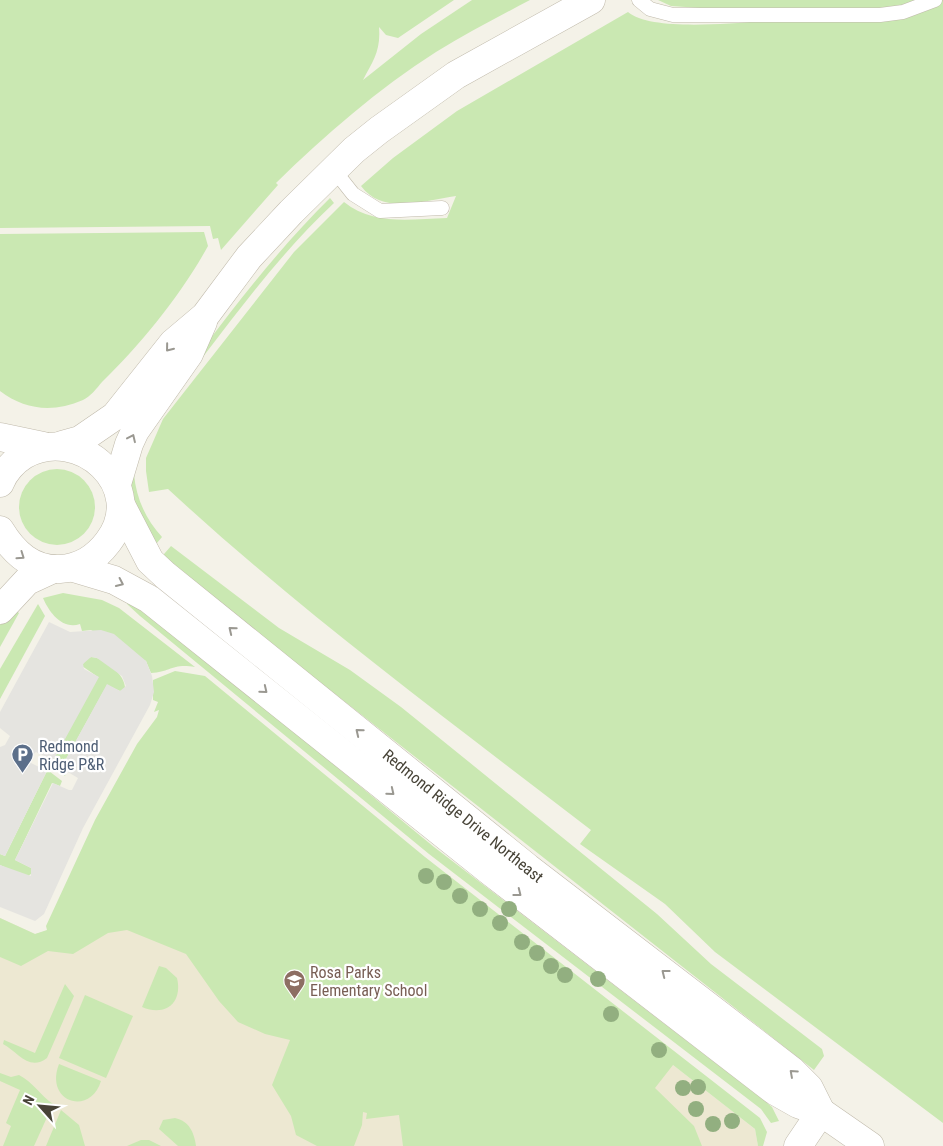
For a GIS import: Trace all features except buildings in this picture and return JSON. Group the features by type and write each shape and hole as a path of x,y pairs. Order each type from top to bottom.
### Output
{"street":[{"path":"0,483 16,460 52,446 80,440 115,416 173,343 205,316 249,257 291,212 379,130 430,92 480,61 591,0"},
{"path":"0,610 9,598 27,581 63,568 101,550 111,538 129,444 135,431 189,354 205,316"},
{"name":"Redmond Ridge Drive Northeast","path":"0,436 90,455 119,494 150,561 165,575 520,862 791,1070 809,1088 822,1112 858,1143"},
{"name":"Redmond Ridge Drive Northeast","path":"0,530 10,547 21,558 114,580 149,599 490,872 760,1079 798,1104 822,1112"},
{"path":"798,1146 822,1112"}],"lane":[{"path":"640,0 650,9 673,15 880,15 902,12 935,0"},
{"path":"334,170 353,194 380,211 442,208"}],"shaded area":[{"name":"Redmond Ridge P&R","path":"49,622 70,632 101,630 114,634 146,661 152,676 154,692 150,705 83,828 44,914 35,921 0,907 0,865 31,876 31,868 15,860 53,783 72,790 78,778 61,768 107,684 120,691 126,686 122,676 97,658 91,657 83,664 84,669 99,677 53,761 36,752 31,756 31,763 47,771 5,856 0,854 0,747 5,745 10,736 0,728 0,712"},
{"name":"Rosa Parks Elementary School","path":"143,906 673,1065 755,1129 758,1146 0,1146 0,918 35,934"}],"green space":[{"path":"0,0 454,0 398,38 386,35 379,27 379,43 373,61 363,80 421,34 472,0 530,0 414,66 353,113 276,183 278,185 221,250 218,238 213,239 210,226 0,228"},
{"path":"658,0 943,0 943,1123 715,952 665,904 580,844 591,830 323,622 270,579 168,489 149,492 146,458 163,419 294,252 344,202 356,210 380,218 406,220 447,218 456,196 418,203 393,203 381,201 370,195 361,186 393,158 457,111 628,12 642,19 689,25 813,16 671,6"},
{"path":"330,198 334,203 309,227 264,279 158,416 154,413 260,275"},
{"path":"204,232 208,246 186,282 160,318 132,351 88,397 61,407 40,408 19,402 0,391 0,234"},
{"path":"57,469 71,472 84,480 92,493 95,507 92,521 84,534 71,542 57,545 43,542 30,534 22,521 19,507 22,493 30,480 43,472"},
{"path":"134,474 137,492 143,508 151,523 162,537 151,550 128,488"},
{"path":"171,546 279,628 350,670 401,707 657,914 711,964 822,1049 824,1056 814,1070 335,694 158,561"},
{"path":"63,593 102,600 119,608 195,667 181,666 151,673 146,661 91,630 82,631 80,624 67,624 57,618 43,598"},
{"path":"130,597 434,847 765,1101 772,1107 779,1121 771,1123 761,1109 429,854 140,616 127,604"},
{"path":"38,604 45,616 0,699 0,669"},
{"path":"11,607 19,613 0,647 0,625"},
{"path":"91,657 108,663 122,678 125,689 120,691 107,685 61,768 67,771 65,776 51,762 44,759 45,756 53,760 98,677 82,666 85,660"},
{"name":"Rosa Parks Elementary School","path":"175,671 205,676 425,857 760,1118 767,1132 763,1146 758,1146 755,1129 673,1065 655,1088 694,1126 702,1146 403,1146 399,1115 366,1119 367,1113 363,1112 362,1125 354,1146 317,1146 296,1135 291,1116 272,1085 290,1040 265,1034 238,1022 219,1001 186,954 127,930 108,933 73,954 48,951 21,966 0,957 0,918 35,934 47,930 46,926 95,820 137,744 157,717 159,710 154,712 158,702 153,700 153,680"},
{"path":"41,765 62,781 60,786 52,783 15,860 31,868 32,873 27,877 0,865 0,854 5,856 47,771 40,767"},
{"path":"159,966 166,968 177,978 177,994 175,1001 165,1009 150,1010 142,1007"},
{"path":"65,984 74,996 47,1058 41,1062 29,1062 3,1044 4,1040 35,1053"},
{"path":"85,995 133,1016 106,1078 59,1058"},
{"path":"59,1064 101,1081 95,1092 88,1099 79,1101 70,1100 63,1096 58,1088 56,1077"},
{"path":"0,1073 11,1077 19,1075 53,1104 34,1146 3,1146 11,1126 6,1123 20,1090 0,1081"},
{"path":"61,1110 79,1125 85,1146 46,1146"},
{"path":"180,1119 190,1128 196,1146 178,1146 159,1129 163,1120"},
{"path":"141,1140 149,1140 161,1146 127,1146"}],"place":[{"name":"Redmond Ridge P&R","path":"23,774"},
{"name":"Rosa Parks Elementary School","path":"294,1000"}]}
